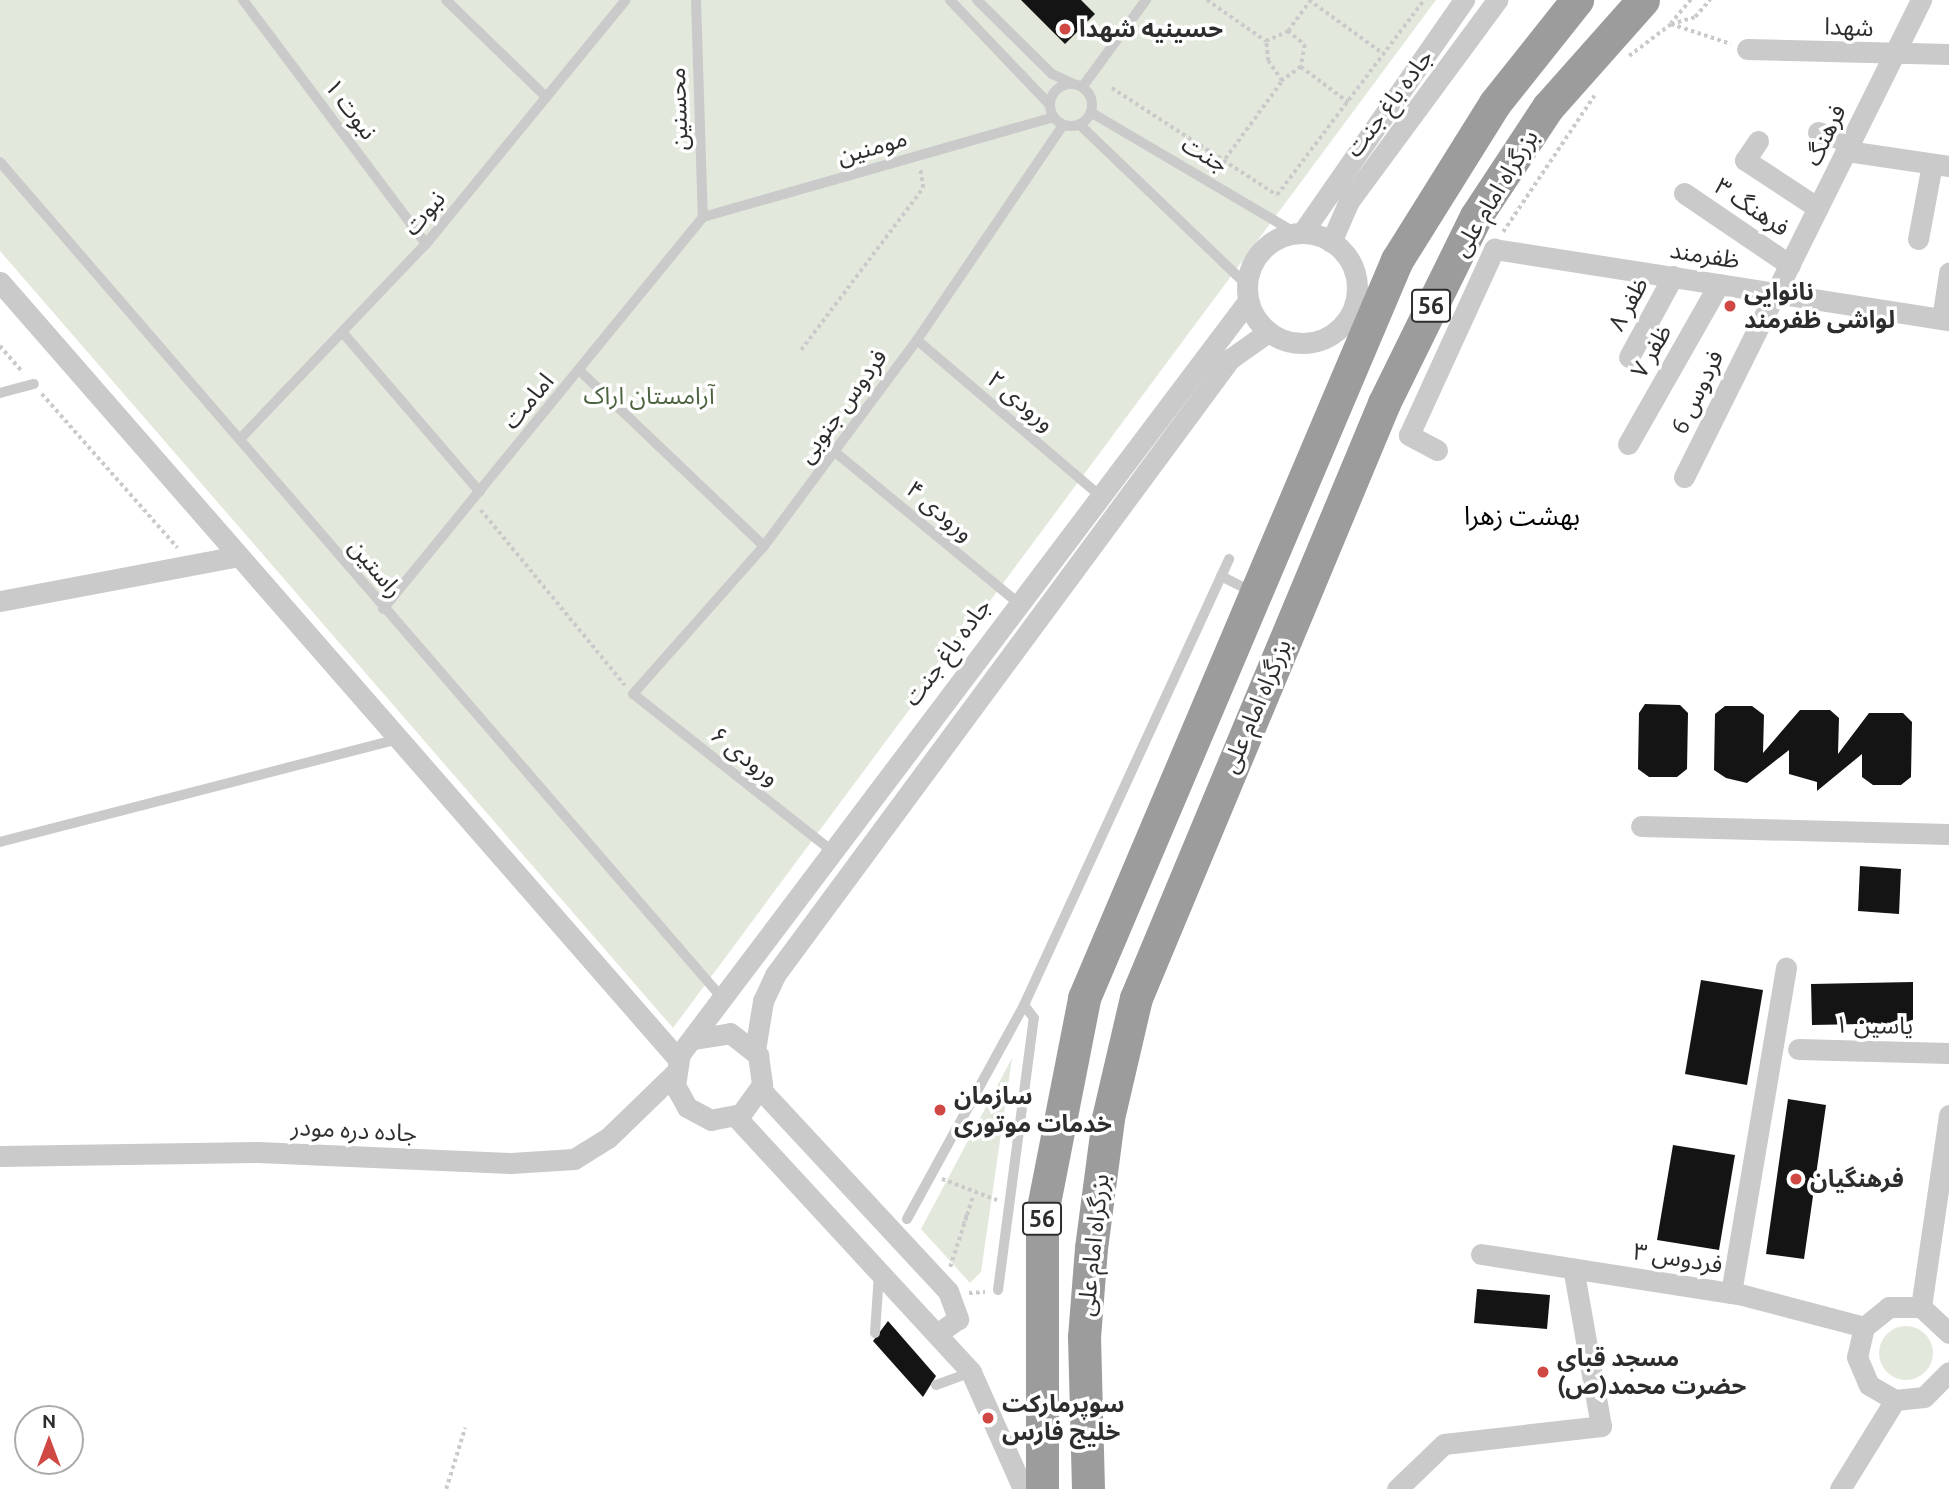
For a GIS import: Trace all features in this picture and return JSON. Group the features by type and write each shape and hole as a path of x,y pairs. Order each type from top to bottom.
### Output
{"highway":[{"name":"بزرگراه امام علی","path":"1042,1489 1042,1213 1064,1075 1100,956 1251,592 1397,260 1495,103 1577,0"},
{"name":"بزرگراه امام علی","path":"1088,1489 1084,1337 1093,1235 1115,1076 1146,973 1384,403 1475,216 1548,107 1643,0"},
{"path":"1100,956 1080,1040 1088,1057 1109,1049 1146,973"}],"street":[{"name":"جاده باغ جنت","path":"1299,233 1465,0"},
{"name":"جاده باغ جنت","path":"1331,242 1349,201 1497,0"},
{"name":"فرهنگ","path":"1776,293 1921,0"},
{"name":"شهدا","path":"1746,49 1894,55 1949,54"},
{"path":"1818,132 1849,147 1941,165 1918,239"},
{"path":"1758,141 1745,160 1818,208"},
{"name":"فرهنگ ۳","path":"1684,193 1790,265"},
{"path":"1299,233 1331,242 1356,275 1357,295 1347,320 1328,337 1307,342 1268,331 1248,293 1260,252 1299,233"},
{"path":"1437,450 1409,435 1494,249"},
{"name":"ظفرمند","path":"1494,249 1946,319"},
{"path":"1946,319 1949,273"},
{"name":"ظفر ۸","path":"1629,357 1673,276"},
{"path":"0,282 397,739 676,1067 691,1111 710,1120 736,1117 761,1090 763,1070 755,1050 763,1001 775,975 1230,359 1268,331"},
{"name":"ظفر ۷","path":"1628,444 1719,284"},
{"name":"جاده باغ جنت","path":"694,1039 1248,293"},
{"name":"فردوس 6","path":"1684,477 1776,293"},
{"path":"0,601 238,556"},
{"path":"934,713 955,729"},
{"path":"1641,826 1949,834"},
{"path":"1731,1293 1786,968"},
{"path":"676,1067 694,1039 730,1032 755,1050"},
{"name":"یاسین ۱","path":"1798,1049 1949,1053"},
{"name":"جاده دره مودر","path":"0,1156 258,1152 511,1163 574,1159 608,1138 676,1067"},
{"path":"761,1090 948,1292 958,1319 938,1333"},
{"path":"1921,1307 1949,1115"},
{"path":"736,1117 879,1275 938,1333 971,1372 1023,1489"},
{"name":"فردوس ۳","path":"1481,1254 1731,1293 1864,1327"},
{"path":"1397,1489 1444,1444 1601,1426 1573,1268"},
{"path":"1949,1333 1921,1307 1889,1307 1864,1327 1858,1342 1860,1372 1895,1400 1924,1397 1949,1372"},
{"path":"1840,1489 1895,1400"}],"lane":[{"name":"نبوت ۱","path":"243,0 426,244"},
{"path":"446,0 546,97"},
{"name":"نبوت","path":"240,439 344,334 426,244 626,0"},
{"name":"محسنین","path":"696,0 703,217"},
{"path":"950,0 1050,105 1053,117 1063,125 1080,125 1092,113 1092,98 1083,86 1052,74 977,0"},
{"path":"1083,86 1146,0"},
{"path":"1050,105 1056,90 1071,83"},
{"name":"جنت","path":"1092,113 1299,233"},
{"name":"مومنین","path":"703,217 1053,117"},
{"name":"فردوس جنوبی","path":"633,694 764,546 917,340 1063,125"},
{"path":"1080,125 1248,293"},
{"name":"راستین","path":"0,162 383,609 723,999"},
{"name":"امامت","path":"383,609 703,217"},
{"path":"344,334 480,492"},
{"name":"ورودی ۲","path":"917,340 1098,494"},
{"path":"579,371 764,546"},
{"path":"0,393 34,384"},
{"name":"ورودی ۴","path":"835,452 1017,602"},
{"path":"907,1219 1024,1005 1229,559"},
{"path":"1221,576 1251,592"},
{"name":"ورودی ۶","path":"633,694 832,851"},
{"path":"0,842 397,739"},
{"path":"998,1290 1034,1018 1024,1005"},
{"path":"875,1333 879,1275"},
{"path":"936,1385 971,1372"}],"path":[{"path":"1207,0 1266,41 1268,61 1282,81"},
{"path":"1266,41 1288,32 1310,0 1384,54"},
{"path":"1112,88 1277,195 1424,0"},
{"path":"1620,66 1671,24 1691,0"},
{"path":"1671,24 1695,17 1710,0"},
{"path":"1671,24 1746,49"},
{"path":"1209,181 1282,81 1300,68 1305,45 1288,32"},
{"path":"1300,68 1348,102"},
{"path":"1494,249 1577,115 1603,86"},
{"path":"801,350 923,188 919,155"},
{"path":"0,346 191,563"},
{"path":"472,502 633,694"},
{"path":"931,1174 973,1195 1008,1203"},
{"path":"949,1271 973,1195"},
{"path":"446,1489 465,1428"}],"green space":[{"name":"آرامستان اراک","path":"0,0 1436,0 673,1028 0,251"},
{"path":"1012,1058 981,1272 970,1283 921,1229"},
{"path":"1906,1326 1925,1334 1933,1353 1925,1372 1906,1380 1887,1372 1879,1353 1887,1334"}],"building":[{"name":"حسینیه شهدا","path":"1021,0 1081,0 1095,14 1065,44"},
{"path":"1645,704 1680,705 1688,713 1687,769 1677,777 1649,777 1638,769 1639,713"},
{"path":"1725,706 1752,706 1764,715 1763,753 1800,710 1830,710 1839,718 1838,754 1869,713 1903,713 1912,722 1911,777 1901,785 1873,785 1862,777 1862,754 1817,791 1817,782 1789,774 1789,750 1747,783 1726,778 1714,770 1715,714"},
{"path":"1860,866 1901,869 1899,914 1858,911"},
{"path":"1701,980 1763,990 1747,1085 1685,1074"},
{"path":"1913,982 1913,1023 1812,1025 1811,984"},
{"name":"فرهنگیان","path":"1788,1099 1826,1105 1804,1259 1766,1254"},
{"path":"1673,1145 1735,1155 1719,1250 1657,1240"},
{"path":"1477,1289 1550,1295 1547,1329 1474,1323"},
{"path":"888,1321 936,1376 923,1397 873,1341"}],"place":[{"name":"حسینیه شهدا","path":"1065,29"},
{"name":"نانوایی لواشی ظفرمند","path":"1730,306"},
{"name":"سازمان خدمات موتوری","path":"940,1110"},
{"name":"فرهنگیان","path":"1796,1179"},
{"name":"مسجد قبای حضرت محمد‌(ص)","path":"1543,1372"},
{"name":"سوپرمارکت خلیج فارس","path":"988,1418"}],"district":[{"name":"بهشت زهرا","path":"1522,516"}]}
